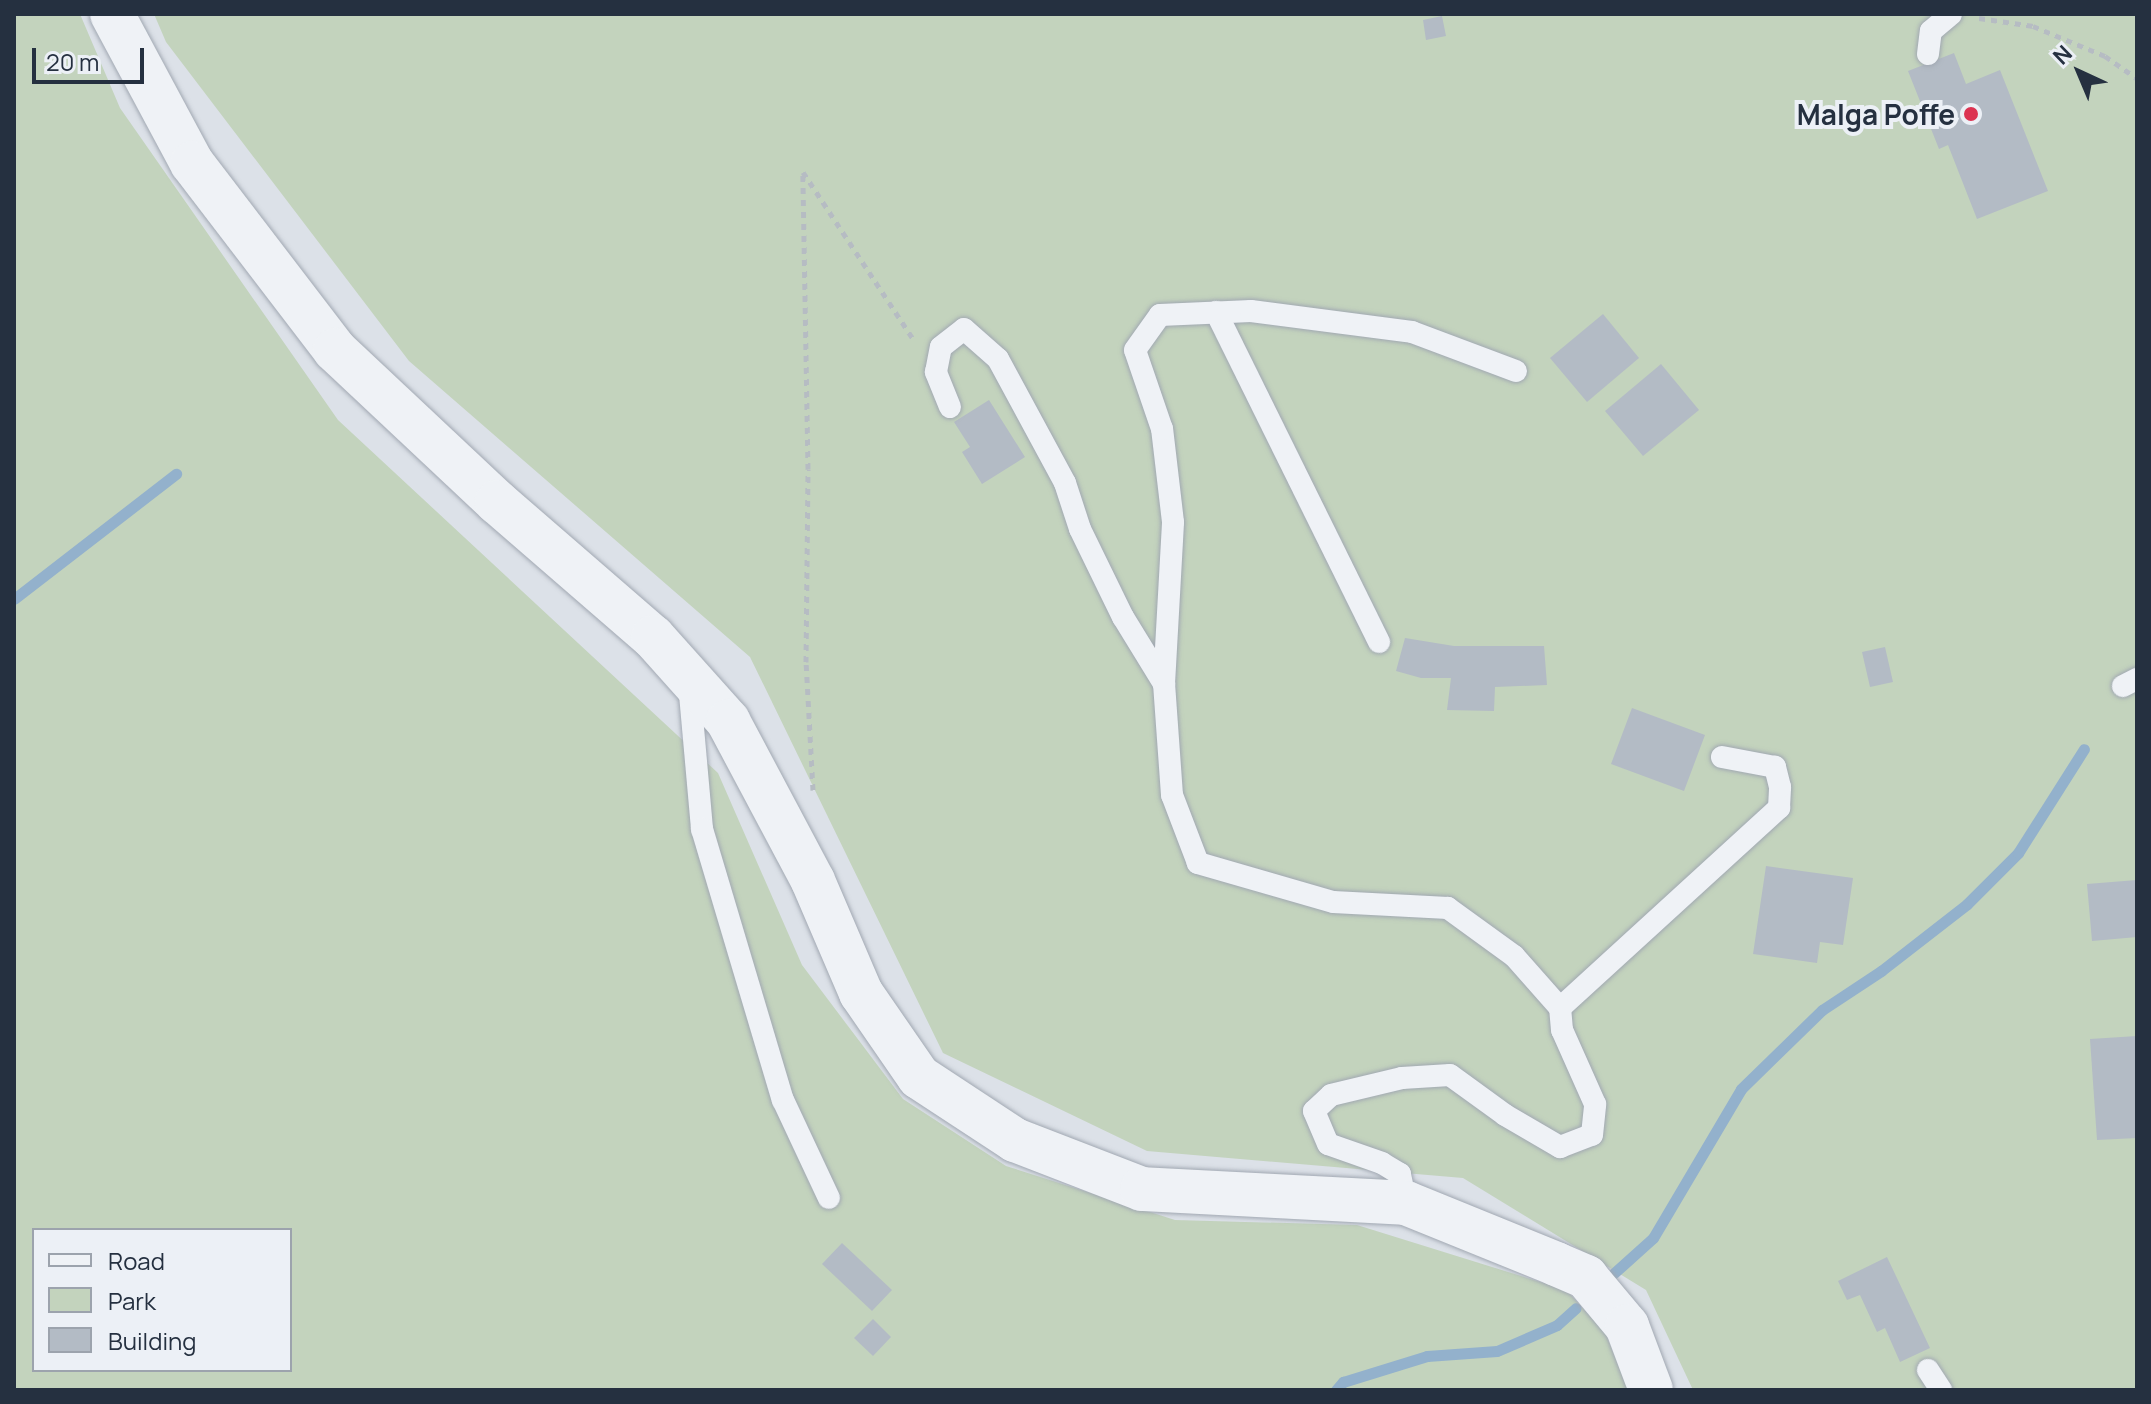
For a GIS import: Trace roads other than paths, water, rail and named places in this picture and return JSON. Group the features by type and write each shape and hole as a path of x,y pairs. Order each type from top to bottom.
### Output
{"street":[{"path":"112,14 192,163 335,350 497,502 653,637 728,721 813,881 861,993 919,1077 1015,1140 1142,1189 1406,1203 1586,1277 1627,1326 1651,1390"}],"lane":[{"path":"130,14 137,60"},
{"path":"1928,54 1931,31 1951,14"},
{"path":"1406,1203 1400,1174 1382,1163 1328,1144 1314,1111 1331,1095 1402,1078 1450,1075 1505,1115 1560,1147 1592,1135 1595,1104 1585,1074 1562,1030 1560,1008 1514,956 1448,908 1333,902 1198,863 1172,795 1164,684 1173,522 1162,429 1135,350 1160,315 1251,311 1412,332 1516,371"},
{"path":"1216,312 1379,642"},
{"path":"950,407 936,372 941,347 964,329 998,359 1065,483 1080,529 1123,617 1164,684"},
{"path":"688,674 702,829 783,1100 829,1198"},
{"path":"1560,1008 1779,808 1780,787 1775,767 1722,757"},
{"path":"1928,1370 1941,1390"}],"waterway":[{"path":"14,599 176,474"},
{"path":"1614,1273 1653,1238 1741,1089 1822,1010 1881,971 1967,904 2018,853 2084,749"},
{"path":"1336,1390 1343,1382 1427,1356 1497,1351 1557,1325 1576,1308"}],"place":[{"name":"Malga Poffe","path":"1971,114"}]}
